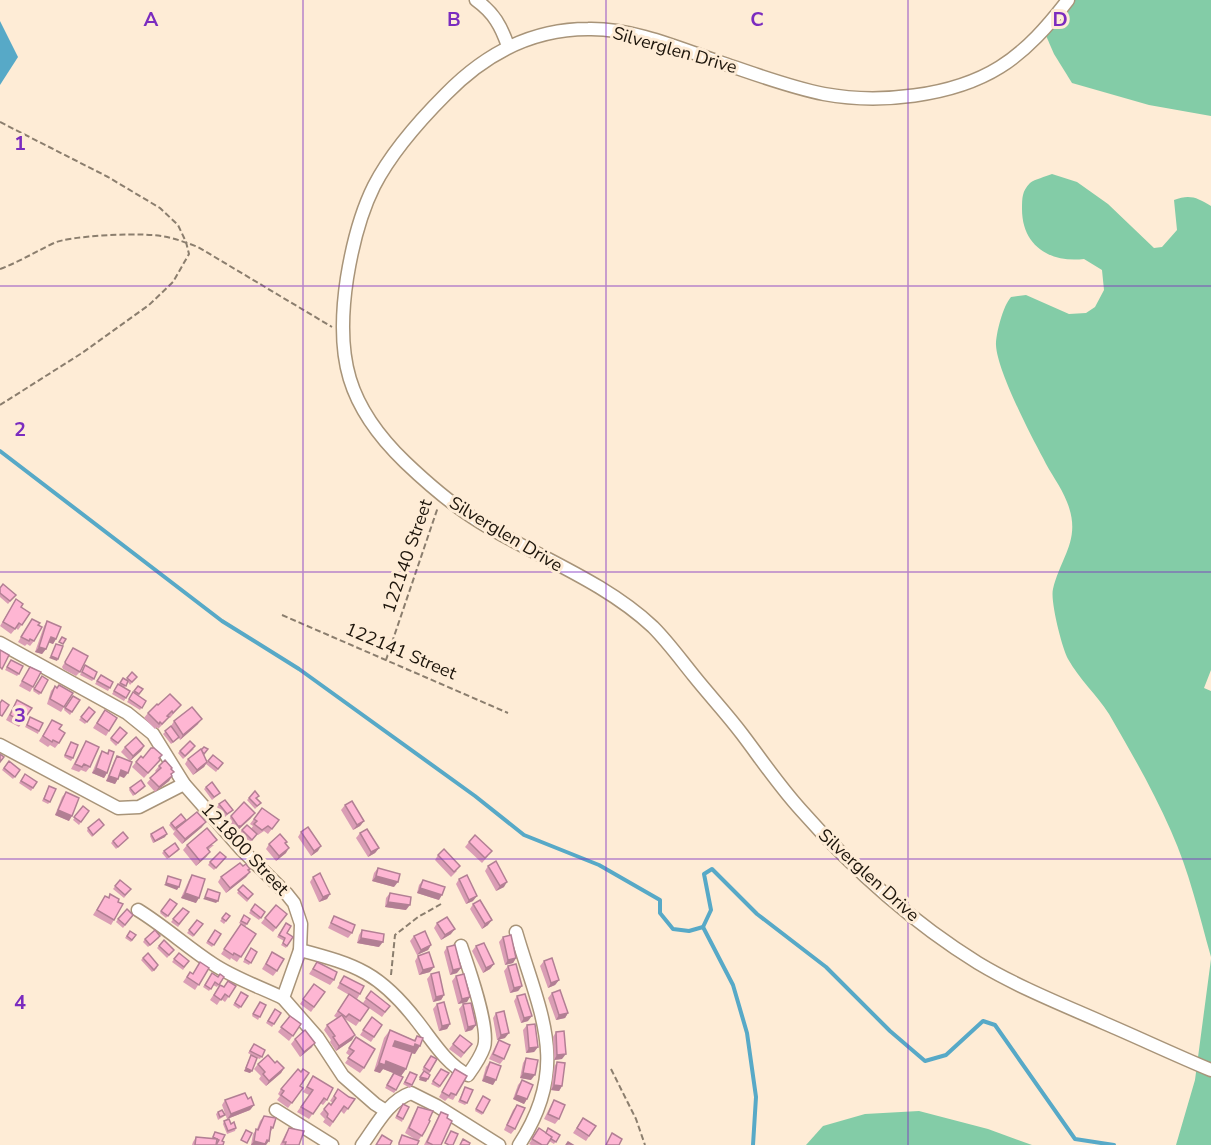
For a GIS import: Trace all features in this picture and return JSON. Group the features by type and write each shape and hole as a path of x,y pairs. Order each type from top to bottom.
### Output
{"street":[{"path":"476,0 497,20 508,46"},
{"name":"Silverglen Drive","path":"1068,0 1036,37 1014,58 994,71 972,81 943,89 915,95 881,98 851,98 818,93 666,44 606,30 555,32 508,46 468,73 425,115 402,143 375,184 350,260 345,291 343,333 347,370 354,394 370,423 388,446 442,496 482,523 611,596 647,621 738,728 803,813 879,889 974,960 1038,994 1211,1070"},
{"name":"121800 Street","path":"0,643 127,713 144,726 159,742 184,783 242,850 294,903 301,924 300,950 283,998"},
{"path":"0,745 118,808 139,807 184,783"},
{"path":"138,910 216,966 283,998 318,1038 343,1076 386,1111"},
{"path":"516,932 543,1017 548,1046 548,1065 540,1105 531,1127 519,1145"},
{"path":"300,950 352,965 371,975 390,990 451,1065 468,1075 485,1041 482,1015 461,946"},
{"path":"362,1145 386,1111 408,1094 418,1095 499,1145"},
{"path":"276,1110 332,1145"}],"path":[{"path":"0,122 142,196 160,208 178,225 189,254 165,291 124,325 0,405"},
{"path":"0,269 68,238 149,234 198,247 343,333"},
{"name":"122140 Street","path":"386,660 442,496"},
{"name":"122141 Street","path":"282,615 508,713"},
{"path":"390,990 395,936 418,917 441,904"},
{"path":"611,1069 636,1119 645,1145"}],"green space":[{"path":"1069,0 1211,0 1211,116 1149,105 1072,83 1054,54 1044,31"},
{"path":"1052,174 1077,182 1108,204 1154,248 1162,247 1177,230 1174,200 1193,197 1211,206 1211,670 1204,688 1211,691 1211,957 1188,877 1164,816 1109,714 1068,659 1057,624 1053,589 1069,547 1071,515 1065,496 1015,402 998,356 996,345 999,327 1005,307 1011,297 1026,295 1069,314 1086,313 1095,307 1104,290 1102,270 1084,259 1072,260 1049,255 1033,242 1027,233 1022,209 1024,192 1032,182"},
{"path":"1211,959 1211,1145 1176,1145 1195,1080"},
{"path":"919,1111 988,1129 1032,1145 806,1145 823,1126 865,1114"}],"water":[{"path":"0,21 18,57 0,85"}],"building":[{"path":"3,584 16,595 10,601 0,593"},
{"path":"16,599 23,604 21,607 30,613 22,625 19,623 15,629 3,622"},
{"path":"32,619 40,623 38,625 42,627 34,641 30,639 29,641 21,637"},
{"path":"47,621 61,627 56,639 51,637 46,649 39,647"},
{"path":"62,637 66,639 63,644 59,642"},
{"path":"56,644 63,646 58,659 51,656"},
{"path":"73,648 88,656 80,672 65,662"},
{"path":"0,650 9,655 2,669 0,667"},
{"path":"11,660 23,666 19,674 7,667"},
{"path":"85,665 97,672 94,679 82,672"},
{"path":"30,667 41,672 33,687 22,681"},
{"path":"132,672 137,677 132,682 127,678"},
{"path":"101,675 113,682 110,688 97,681"},
{"path":"42,676 48,680 41,693 34,689"},
{"path":"123,678 128,681 126,686 120,683"},
{"path":"118,684 130,691 126,698 114,691"},
{"path":"59,685 73,693 64,707 50,699 55,686 57,688"},
{"path":"138,686 143,689 139,694 134,691"},
{"path":"133,692 146,701 142,708 129,699"},
{"path":"170,694 181,705 167,716 169,717 162,724 160,722 159,724 148,713"},
{"path":"73,696 80,700 72,712 65,708"},
{"path":"2,700 9,705 2,716 0,715 0,703"},
{"path":"17,700 32,708 22,722 10,715"},
{"path":"89,707 95,712 87,722 81,717"},
{"path":"192,707 202,719 183,735 174,721"},
{"path":"105,710 117,718 109,731 97,723"},
{"path":"30,717 43,723 39,731 27,725"},
{"path":"52,720 62,725 59,729 65,733 59,743 53,740 52,742 43,736"},
{"path":"171,726 179,737 173,742 165,731"},
{"path":"120,727 127,733 118,743 111,738"},
{"path":"136,737 144,746 133,756 125,747"},
{"path":"86,741 99,747 90,767 84,764 82,767 75,764"},
{"path":"190,741 195,746 185,756 180,751"},
{"path":"71,742 78,745 73,758 65,755"},
{"path":"204,747 208,749 204,754 201,750"},
{"path":"151,748 162,755 148,773 136,762 141,756 143,758"},
{"path":"201,749 207,762 197,770 188,759"},
{"path":"109,750 114,752 107,773 96,768 102,751 108,754"},
{"path":"213,755 223,763 218,769 208,761"},
{"path":"117,756 132,762 128,773 121,770 118,779 109,776"},
{"path":"165,760 174,772 159,787 150,778 161,768 159,766"},
{"path":"9,761 20,770 15,777 4,768"},
{"path":"25,774 37,782 33,788 21,781"},
{"path":"141,780 145,786 135,794 130,788"},
{"path":"212,782 220,793 214,797 206,787"},
{"path":"49,786 56,789 50,802 44,799"},
{"path":"255,791 259,796 256,798 261,803 257,806 249,798"},
{"path":"66,792 79,798 72,816 58,810"},
{"path":"225,800 233,810 227,814 219,804"},
{"path":"352,801 364,821 357,825 345,805"},
{"path":"244,802 255,813 241,826 238,826 231,816"},
{"path":"83,806 89,811 81,822 74,817"},
{"path":"262,808 279,820 272,829 268,826 262,830 254,824 257,821 254,819"},
{"path":"197,812 206,822 185,839 176,829"},
{"path":"181,814 186,820 175,828 171,823"},
{"path":"99,819 104,825 93,835 88,828"},
{"path":"247,825 257,834 252,840 242,830"},
{"path":"163,827 167,834 155,841 151,834"},
{"path":"308,827 321,846 314,851 301,832"},
{"path":"207,828 217,840 207,848 210,852 200,861 187,845"},
{"path":"367,829 379,848 371,852 360,833"},
{"path":"123,832 128,838 118,847 113,841"},
{"path":"280,834 289,848 279,856 269,844"},
{"path":"475,835 492,851 485,858 469,842"},
{"path":"175,843 179,849 169,857 164,851"},
{"path":"444,849 460,866 454,872 438,855"},
{"path":"220,852 226,857 216,868 210,862"},
{"path":"496,861 507,882 500,886 488,866"},
{"path":"240,863 243,866 246,864 250,872 230,888 221,877"},
{"path":"378,868 400,874 398,882 376,876"},
{"path":"320,873 330,894 323,897 313,877"},
{"path":"192,875 205,879 199,898 185,893"},
{"path":"467,875 477,896 469,900 459,879"},
{"path":"168,876 181,880 179,887 166,883"},
{"path":"120,880 131,889 125,895 115,886"},
{"path":"423,880 445,887 442,895 420,888"},
{"path":"243,885 253,894 248,899 238,890"},
{"path":"208,889 220,893 218,901 205,897"},
{"path":"390,893 411,897 410,905 388,902"},
{"path":"110,894 123,904 114,920 97,910 105,896 109,898"},
{"path":"170,899 177,904 168,916 161,911"},
{"path":"480,900 492,920 485,924 473,904"},
{"path":"255,904 265,912 261,918 251,910"},
{"path":"276,905 287,914 276,928 265,918"},
{"path":"183,908 189,912 179,924 173,919"},
{"path":"127,909 133,915 125,925 118,919"},
{"path":"226,913 230,916 226,921 222,918"},
{"path":"244,915 250,919 247,924 241,921"},
{"path":"334,916 355,925 352,933 331,923"},
{"path":"447,917 455,929 445,935 437,923"},
{"path":"197,920 203,924 194,935 189,930"},
{"path":"286,923 291,926 287,933 293,937 287,946 283,943 285,938 279,935"},
{"path":"241,924 256,934 241,957 224,949"},
{"path":"155,930 160,936 150,945 145,939"},
{"path":"215,930 221,934 214,945 208,941"},
{"path":"362,930 384,934 383,942 361,938"},
{"path":"130,931 136,935 132,940 127,936"},
{"path":"425,931 431,945 421,950 414,936"},
{"path":"511,935 516,958 508,960 503,937"},
{"path":"164,940 174,950 169,955 159,946"},
{"path":"484,943 494,964 486,968 476,946"},
{"path":"455,945 461,968 453,970 447,947"},
{"path":"251,948 257,952 251,963 245,959"},
{"path":"272,952 284,959 277,971 266,964"},
{"path":"429,952 434,967 423,970 418,956"},
{"path":"148,953 158,965 154,970 143,958"},
{"path":"179,953 189,961 184,967 174,959"},
{"path":"552,958 559,980 551,983 544,961"},
{"path":"200,962 209,968 199,985 187,977 190,972 193,974"},
{"path":"317,962 337,972 334,980 313,969"},
{"path":"516,964 522,986 514,988 508,966"},
{"path":"439,972 444,995 436,997 431,974"},
{"path":"212,973 218,977 220,974 224,977 219,985 215,982 211,989 205,985"},
{"path":"464,974 470,997 462,999 456,976"},
{"path":"344,976 364,986 360,994 340,983"},
{"path":"228,981 236,986 229,997 225,994 221,1000 214,995 220,985 224,987"},
{"path":"314,984 325,992 314,1007 303,999"},
{"path":"560,990 568,1013 559,1015 552,993"},
{"path":"371,991 390,1006 385,1012 366,998"},
{"path":"241,992 248,996 241,1007 235,1003"},
{"path":"349,994 369,1008 360,1021 349,1014 346,1017 338,1011"},
{"path":"525,994 532,1016 524,1018 517,996"},
{"path":"260,1002 266,1005 260,1017 253,1014"},
{"path":"444,1002 450,1024 442,1026 437,1004"},
{"path":"471,1003 476,1025 468,1027 463,1004"},
{"path":"275,1009 281,1013 274,1024 268,1021"},
{"path":"504,1011 509,1033 501,1035 496,1013"},
{"path":"342,1015 355,1035 339,1046 327,1025"},
{"path":"290,1016 301,1024 293,1036 281,1027"},
{"path":"372,1017 382,1025 374,1037 363,1030"},
{"path":"535,1024 538,1047 529,1048 527,1025"},
{"path":"305,1030 315,1043 304,1052 295,1039"},
{"path":"390,1030 415,1041 417,1036 423,1038 420,1046 415,1044 414,1047 395,1041 393,1046 412,1052 406,1069 386,1061 385,1065 379,1063"},
{"path":"564,1031 566,1054 557,1055 556,1032"},
{"path":"460,1035 472,1044 464,1053 453,1044"},
{"path":"356,1037 375,1049 364,1068 348,1058 354,1051 349,1048"},
{"path":"499,1040 510,1045 504,1059 493,1054"},
{"path":"254,1044 265,1050 262,1057 250,1051"},
{"path":"251,1055 257,1058 252,1071 246,1068"},
{"path":"268,1055 284,1068 269,1081 258,1064"},
{"path":"431,1056 437,1059 430,1071 424,1067"},
{"path":"526,1058 538,1060 535,1075 523,1073"},
{"path":"490,1062 501,1066 496,1080 485,1076"},
{"path":"557,1062 565,1063 562,1086 554,1085"},
{"path":"298,1069 309,1073 300,1086 303,1088 292,1103 281,1095 284,1091 281,1089"},
{"path":"441,1069 449,1073 440,1086 433,1081"},
{"path":"455,1069 467,1076 456,1095 451,1093 449,1096 442,1092"},
{"path":"424,1071 430,1075 428,1079 420,1077"},
{"path":"410,1072 417,1075 412,1085 405,1082"},
{"path":"394,1073 403,1077 396,1090 387,1085"},
{"path":"313,1076 333,1088 327,1100 324,1098 313,1114 301,1107 313,1090 307,1087"},
{"path":"522,1080 533,1085 527,1099 516,1095"},
{"path":"465,1087 473,1090 467,1103 460,1100"},
{"path":"338,1089 355,1099 348,1109 344,1106 333,1122 327,1117 328,1114 324,1109 336,1098 334,1096"},
{"path":"245,1093 248,1099 251,1097 254,1105 231,1114 225,1100"},
{"path":"483,1096 490,1100 483,1113 476,1109"},
{"path":"554,1100 565,1105 559,1119 548,1114"},
{"path":"403,1104 409,1107 403,1119 397,1116"},
{"path":"517,1105 525,1108 515,1129 507,1125"},
{"path":"418,1107 433,1111 422,1136 409,1128"},
{"path":"222,1110 225,1115 220,1117 218,1112"},
{"path":"441,1112 448,1115 447,1118 452,1121 441,1145 433,1145 427,1142"},
{"path":"264,1116 276,1118 273,1128 271,1127 269,1141 267,1140 265,1144 254,1141 256,1129 258,1130"},
{"path":"583,1118 596,1126 589,1136 577,1128"},
{"path":"229,1119 231,1124 234,1122 236,1128 228,1131 224,1121"},
{"path":"289,1128 304,1131 299,1145 285,1145 286,1142 283,1142"},
{"path":"539,1128 552,1137 547,1145 542,1145 532,1139"},
{"path":"548,1128 560,1135 556,1142 546,1133"},
{"path":"246,1130 252,1133 247,1143 241,1140"},
{"path":"451,1131 458,1134 453,1145 449,1145 445,1143"},
{"path":"215,1132 225,1135 223,1145 216,1145 219,1140 213,1137"},
{"path":"612,1133 622,1139 619,1145 606,1145"},
{"path":"382,1135 392,1141 390,1145 376,1145"},
{"path":"402,1135 419,1141 417,1145 399,1145"},
{"path":"196,1137 217,1139 216,1145 195,1145"},
{"path":"463,1139 470,1143 469,1145 460,1145"}],"waterway":[{"path":"0,451 222,621 299,669 475,796 524,835 599,865 660,900 660,913 673,929 689,931 703,927 711,910 704,874 712,869 757,914 826,967 890,1031 925,1061 946,1055 983,1021 995,1025 1075,1139 1114,1145"},
{"path":"703,927 733,985 747,1033 756,1097 753,1145"}]}
